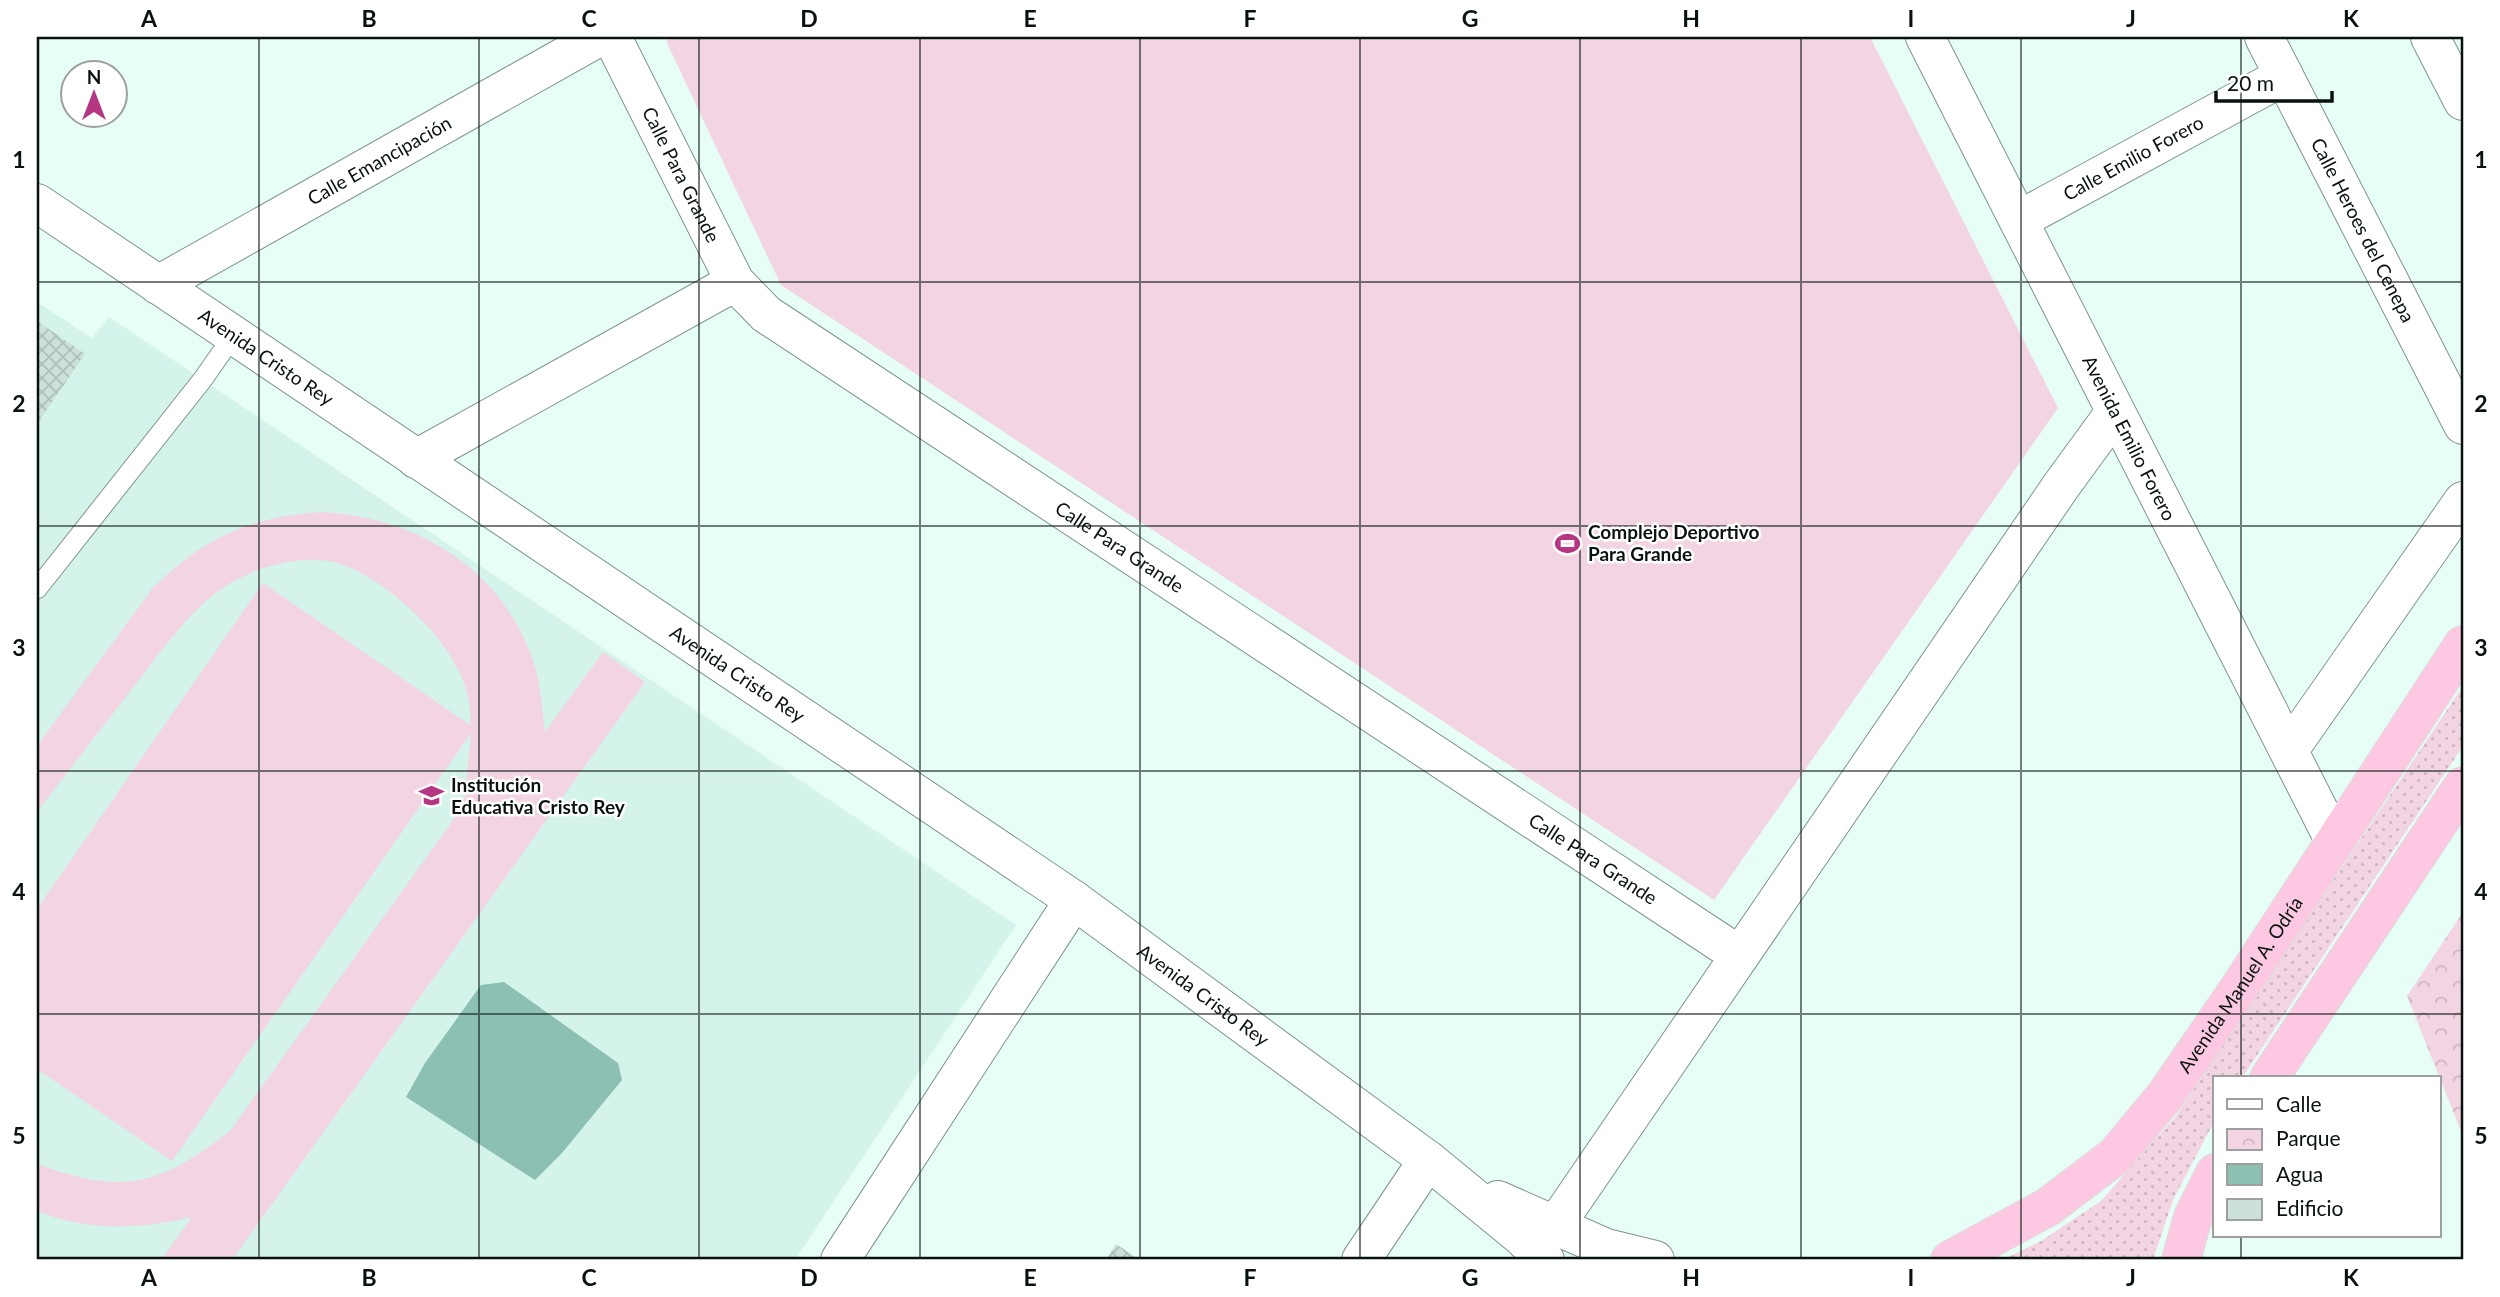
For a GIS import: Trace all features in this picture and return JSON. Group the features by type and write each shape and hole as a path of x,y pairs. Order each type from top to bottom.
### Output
{"highway":[{"name":"Avenida Manuel A. Odría","path":"1950,1260 2048,1207 2115,1156 2179,1075 2240,988 2463,645"},
{"path":"2270,1076 2463,786"},
{"path":"2181,1260 2193,1217 2213,1177"}],"street":[{"name":"Calle Emancipación","path":"158,285 599,37"},
{"name":"Calle Para Grande","path":"612,37 735,282 766,314 1739,955"},
{"name":"Avenida Emilio Forero","path":"1925,37 2334,840"},
{"name":"Calle Heroes del Cenepa","path":"2264,37 2463,425"},
{"path":"2430,37 2463,101"},
{"name":"Calle Emilio Forero","path":"2018,220 2284,76"},
{"name":"Avenida Cristo Rey","path":"37,203 1074,900 1428,1160 1489,1196 1550,1243 1606,1248 1655,1260"},
{"path":"416,459 735,282"},
{"path":"1550,1243 1739,955 2061,486 2115,412"},
{"path":"2288,750 2463,501"},
{"path":"840,1260 1074,900"},
{"path":"1361,1260 1428,1160"}],"lane":[{"path":"37,589 203,379 233,336"}],"shaded area":[{"name":"Institución Educativa Cristo Rey","path":"37,302 92,338 109,317 1016,925 795,1260 37,1260"}],"green space":[{"name":"Complejo Deportivo Para Grande","path":"675,37 1870,37 2058,408 1714,900 781,285 666,41"},
{"path":"321,512 390,524 422,537 452,554 478,575 501,600 520,629 534,663 545,732 603,652 645,682 232,1260 161,1260 192,1217 133,1226 95,1225 56,1218 37,1211 37,1164 93,1180 139,1180 182,1164 230,1131 451,823 465,796 471,733 172,1161 37,1069 37,909 263,583 470,725 467,692 443,645 408,607 389,591 344,565 320,560 290,561 260,569 231,583 196,610 37,812 37,746 152,589 171,571 209,544 249,525"},
{"path":"2463,686 2463,746 2243,1076 2213,1076 2213,1124 2173,1200 2153,1260 2006,1258 2041,1241 2101,1201 2176,1116"},
{"path":"2463,912 2463,1136 2440,1076 2407,996"}],"water":[{"path":"504,982 618,1063 622,1080 562,1153 535,1180 406,1097 425,1063 481,985"}],"building":[{"path":"37,321 85,354 37,424"},
{"path":"1116,1244 1140,1260 1106,1260"}],"place":[{"name":"Complejo Deportivo Para Grande","path":"1568,543"},
{"name":"Institución Educativa Cristo Rey","path":"431,796"}]}
